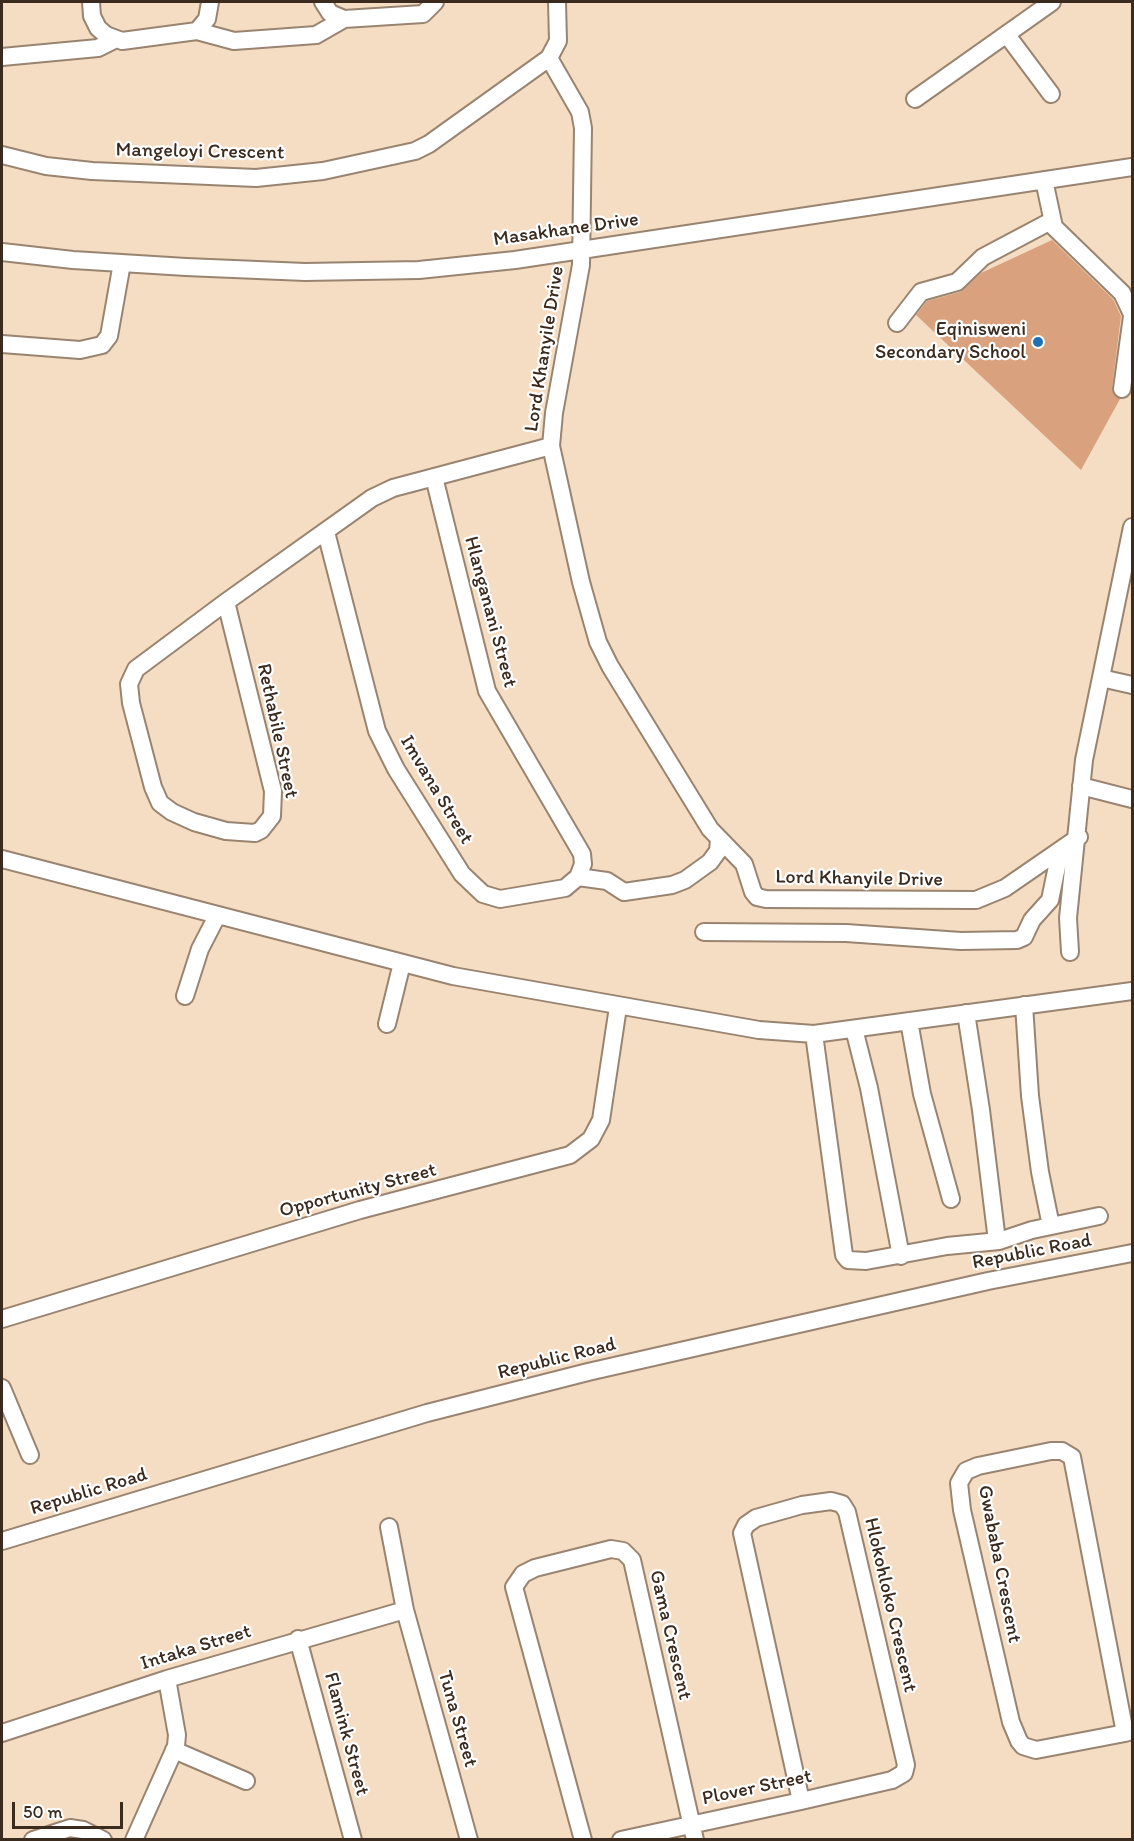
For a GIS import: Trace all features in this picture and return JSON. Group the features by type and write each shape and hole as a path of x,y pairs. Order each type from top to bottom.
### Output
{"street":[{"path":"91,2 94,21 106,36 114,40"},
{"path":"197,31 207,19 210,2"},
{"path":"323,2 330,14 344,19 423,14 435,2"},
{"path":"549,58 558,41 557,2"},
{"path":"915,99 1052,2"},
{"path":"2,57 98,48 114,40 197,31 234,40 316,35 344,19"},
{"path":"1007,34 1051,94"},
{"name":"Mangeloyi Crescent","path":"2,155 61,168 181,177 256,178 323,171 385,159 425,146 549,58"},
{"name":"Lord Khanyile Drive","path":"549,58 581,118 580,273 554,413 551,446 581,582 598,642 610,666 719,840 730,847 744,864 755,895 766,899 976,900 1000,892 1079,837"},
{"name":"Masakhane Drive","path":"2,252 122,263 305,272 390,272 514,260 1132,167"},
{"path":"1044,180 1051,221 1122,293 1132,315 1122,389"},
{"path":"897,323 921,292 957,282 983,257 1051,221"},
{"path":"2,344 80,350 102,345 109,336 122,263"},
{"name":"Rethabile Street","path":"226,602 273,791 272,816 261,830 255,832 236,833 195,822 172,812 160,803 153,787 129,691 130,679 136,669 226,602 384,492 551,446"},
{"name":"Hlanganani Street","path":"434,477 485,687 579,847 583,864 578,877"},
{"path":"1070,952 1069,909 1079,837 1081,786 1101,678 1129,564 1132,527"},
{"name":"Imvana Street","path":"326,532 377,730 396,769 462,874 483,894 500,898 558,890 569,886 578,877"},
{"path":"1101,678 1132,685"},
{"path":"1081,786 1132,799"},
{"path":"578,877 607,881 624,892 672,885 685,880 710,862 718,851 719,840"},
{"path":"705,932 846,933 962,941 1017,940 1024,937 1032,920 1050,900 1060,852"},
{"path":"2,860 453,976 618,1007 759,1030 814,1034 1132,991"},
{"path":"185,996 200,949 217,916"},
{"path":"387,1024 402,963"},
{"path":"1024,1005 1030,1096 1040,1172 1051,1226"},
{"name":"Opportunity Street","path":"2,1319 360,1210 570,1155 591,1139 601,1120 618,1007"},
{"path":"966,1013 997,1241"},
{"path":"909,1022 921,1094 951,1199"},
{"path":"854,1029 869,1088 901,1256"},
{"path":"814,1034 844,1255 848,1260 901,1256 947,1246 997,1241 1099,1216"},
{"name":"Republic Road","path":"2,1541 427,1413 542,1384 977,1284 1132,1253"},
{"path":"2,1388 30,1455"},
{"name":"Gwababa Crescent","path":"1050,1451 1068,1453 1076,1465 1129,1732 1042,1749 1029,1749 1023,1746 1014,1733 962,1510 959,1483 966,1471 978,1466 1050,1451"},
{"name":"Hlokohloko Crescent","path":"801,1801 742,1538 744,1528 750,1521 772,1513 825,1501 838,1502 847,1512 906,1765 901,1776"},
{"name":"Tuna Street","path":"389,1527 405,1610 469,1839"},
{"name":"Gama Crescent","path":"583,1839 514,1587 523,1574 535,1568 611,1549 623,1551 632,1560 694,1831"},
{"name":"Intaka Street","path":"2,1733 167,1678 405,1610"},
{"name":"Flamink Street","path":"298,1639 353,1839"},
{"path":"134,1839 174,1750 177,1735 167,1678"},
{"path":"174,1750 246,1781"},
{"name":"Plover Street","path":"621,1839 694,1831 901,1776"},
{"path":"33,1839 76,1828 103,1839"}],"building":[{"name":"Eqinisweni Secondary School","path":"1052,240 1113,299 1121,316 1112,388 1113,393 1120,399 1081,470 916,315 927,301 960,292 981,273"}],"place":[{"name":"Eqinisweni Secondary School","path":"1038,342"}]}
